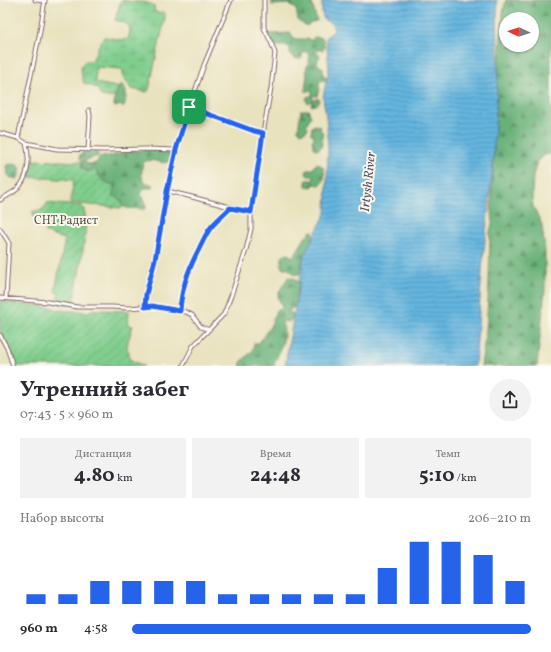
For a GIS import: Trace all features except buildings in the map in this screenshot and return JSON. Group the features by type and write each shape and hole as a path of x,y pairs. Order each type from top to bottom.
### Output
{"street":[{"path":"18,138 39,37 45,0 35,0"},
{"path":"145,307 146,294 155,260 176,150 204,65 231,0"},
{"path":"183,366 192,346 224,314 246,250 251,229 251,212 271,88 275,53 264,28 264,0"},
{"path":"189,107 263,133"},
{"path":"88,150 89,110"},
{"path":"0,133 18,138 26,143 57,149 176,150"},
{"path":"0,200 16,190 24,178 27,171 28,162 26,143"},
{"path":"167,191 187,195 230,208 251,212"},
{"path":"180,311 182,291 194,258 208,231 230,208"},
{"path":"0,228 10,243 6,298"},
{"path":"0,298 48,302 77,307 129,308 152,306 180,311 192,316 201,327 208,330"},
{"path":"0,335 7,348 13,366"}],"green space":[{"path":"272,0 311,0 317,21 311,22 307,26 298,21 296,8 289,4 272,5"},
{"path":"506,0 551,0 551,154 545,155 537,161 533,176 532,196 533,206 542,225 545,251 545,290 537,366 481,366 486,330 489,283 490,230 492,225 491,208 500,52 539,52 539,12 503,12"},
{"path":"121,1 148,3 154,6 155,12 163,12 165,15 149,89 147,92 131,89 123,78 123,71 121,69 98,67 95,79 96,83 118,88 115,98 101,96 97,88 84,83 81,72 82,64 93,59 104,37 122,40 128,39 130,28 128,25 115,20"},
{"path":"290,33 293,39 313,40 314,37 322,38 324,41 323,45 325,46 323,50 320,49 313,52 318,53 320,56 317,63 323,68 323,74 326,77 326,80 319,81 317,96 312,97 314,100 318,98 319,100 317,104 313,106 311,105 312,100 309,103 306,100 307,97 311,97 311,88 309,91 305,91 307,75 306,70 310,57 306,51 302,53 302,58 294,58 290,54 290,48 288,46 275,46 268,34"},
{"path":"120,85 123,85 126,90 124,107 120,105 116,107 114,106 115,98"},
{"path":"301,110 309,110 311,116 306,125 308,128 306,131 301,133 298,130"},
{"path":"315,125 321,127 320,131 323,132 322,145 318,150 315,149 313,145 312,140 314,139 314,135 311,134 312,127"},
{"path":"146,150 170,151 172,155 171,161 164,163 151,160 143,162 142,177 144,182 153,185 152,188 144,188 142,191 141,194 146,205 146,208 144,209 126,208 123,206 121,200 113,195 107,183 100,178 95,170 87,172 81,167 83,161 80,159 79,155 84,152 96,151 98,156 86,160 85,162 87,164 97,163 98,159 101,157 125,152"},
{"name":"СНТ Радист","path":"32,160 82,162 81,167 87,172 95,170 104,181 114,185 113,195 121,200 123,206 122,208 70,203 74,180 30,177"},
{"path":"317,163 323,167 324,179 320,185 315,184 312,187 306,186 307,180 313,180 314,178 313,176 308,176 306,174 307,170 313,169"},
{"path":"7,165 19,165 20,168 20,174 17,179 11,178 8,175 6,167"},
{"name":"СНТ Радист","path":"47,203 82,206 85,214 85,239 74,305 57,303 59,292 55,292 65,239 45,232 47,219 33,217 33,211 42,211"},
{"path":"311,231 313,231 314,236 304,255 299,274 295,274 287,268 282,268 282,258 284,255 288,254 293,257"},
{"path":"288,277 294,278 299,282 295,306 288,311 292,313 292,318 289,322 282,322 284,335 281,347 274,363 275,366 240,366 242,361 253,350 254,343 259,343 271,325 276,310 279,310 282,307 278,296"},
{"path":"0,301 54,308 57,310 88,312 93,310 129,311 128,325 133,326 127,349 129,352 129,359 144,366 16,366 11,350 0,331"}],"water":[{"name":"Irtysh River","path":"322,0 497,0 498,71 493,166 482,270 475,366 285,366 304,255 326,213 328,149 327,123 323,97 329,68 326,37 334,31 332,23 324,20"}],"route":[{"path":"189,107 263,133 251,212 230,208 208,231 194,258 182,291 180,311 152,306 145,307 146,294 155,260 176,150 189,107"}]}
